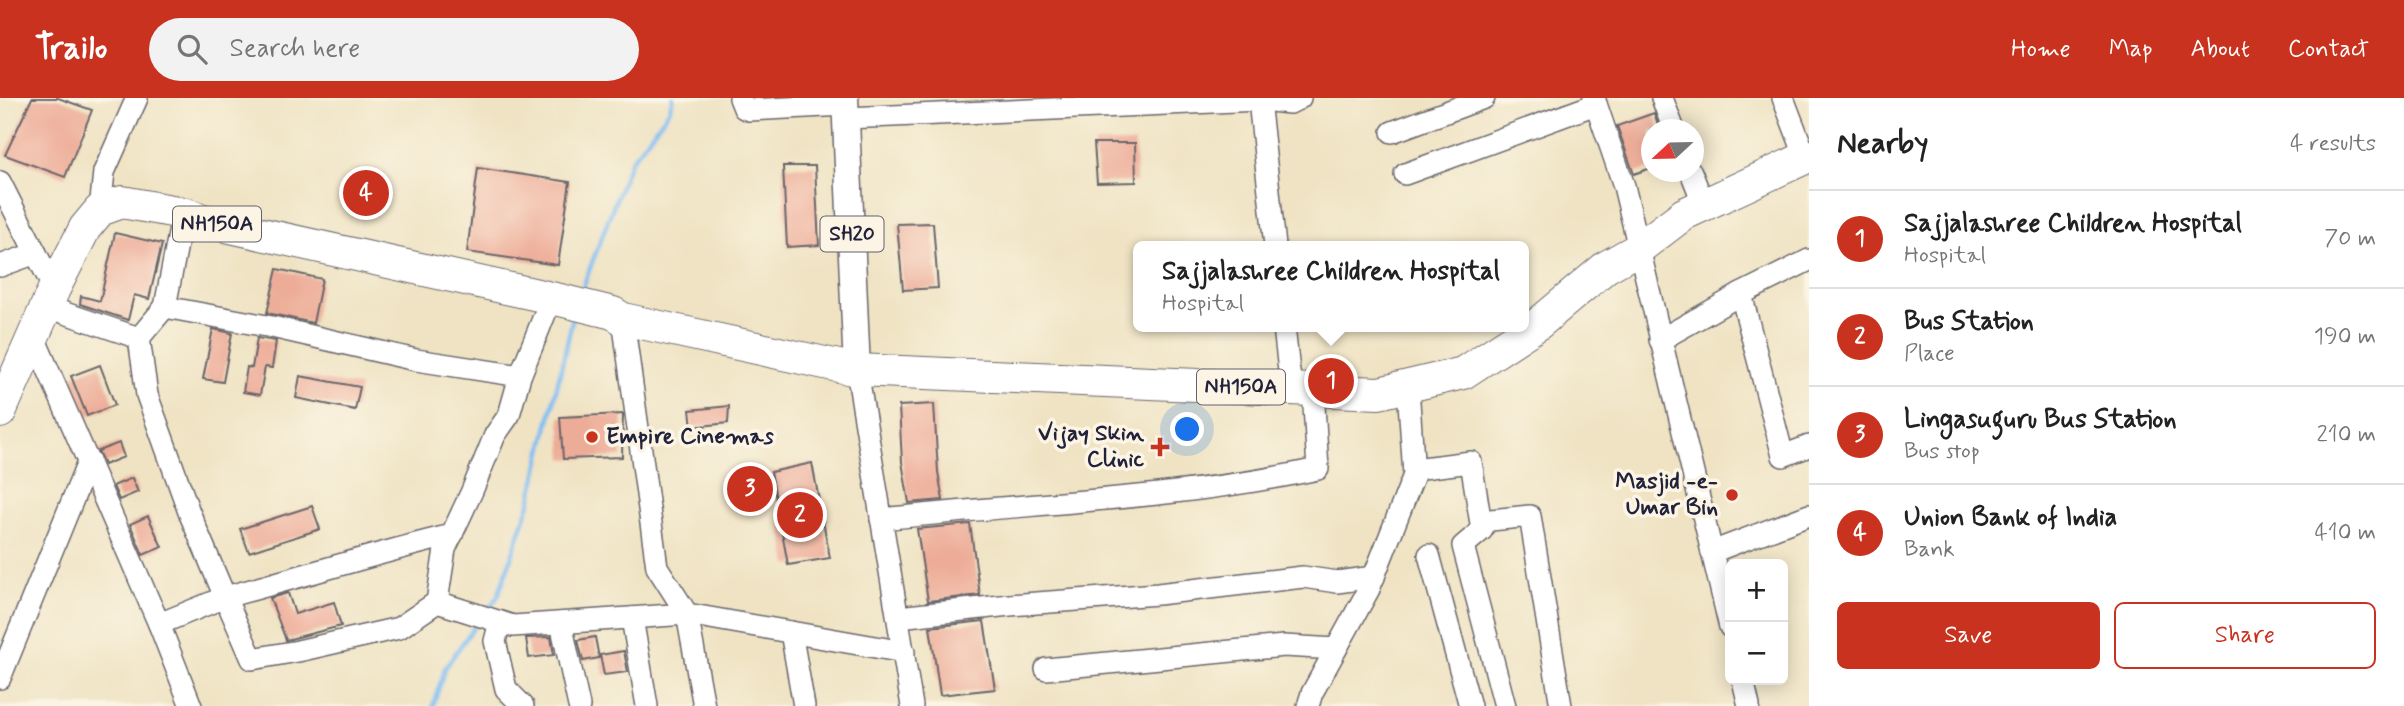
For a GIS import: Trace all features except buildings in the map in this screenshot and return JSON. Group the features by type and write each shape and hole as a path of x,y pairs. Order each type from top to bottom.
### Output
{"highway":[{"name":"NH150A","path":"1529,330 1606,267 1638,249 1684,214 1807,157"},
{"name":"NH150A","path":"100,210 122,202 183,213 212,223 857,370 1380,393 1463,373 1526,332"},
{"path":"0,412 50,298 85,228 100,210"}],"main road":[{"name":"SH20","path":"845,107 857,370"}],"street":[{"path":"100,210 104,172 137,98"},
{"path":"740,98 744,108 750,110 1259,99 1290,103 1300,98"},
{"path":"1392,132 1484,98"},
{"path":"1662,98 1670,119"},
{"path":"1783,98 1807,157"},
{"path":"1259,99 1274,241"},
{"path":"1405,174 1595,101 1624,186 1729,622"},
{"path":"0,182 36,253 50,298 139,338"},
{"path":"1695,182 1704,205"},
{"path":"183,213 165,307 139,338 147,395 189,512 252,659 298,652 399,628 437,602 445,550 495,435 509,415 520,376 554,299"},
{"path":"0,266 36,253"},
{"path":"1660,340 1741,294 1809,260"},
{"path":"1741,294 1783,456 1809,446"},
{"path":"165,307 272,327 416,360 520,376"},
{"path":"618,316 657,566 687,614 704,706"},
{"path":"881,519 1188,491 1268,479 1318,468 1302,389 1285,332"},
{"path":"33,335 159,624 191,706"},
{"path":"857,370 912,706"},
{"path":"1308,706 1311,693 1374,577 1414,475 1408,387"},
{"path":"0,678 89,460"},
{"path":"1414,469 1471,462 1482,530 1463,545 1506,706"},
{"path":"1712,552 1809,515"},
{"path":"1481,521 1530,516 1561,706"},
{"path":"159,624 225,597 299,578 383,551 452,535"},
{"path":"1429,555 1470,706"},
{"path":"898,617 1158,594 1303,577 1337,582 1374,577"},
{"path":"437,602 506,624 687,614 904,652"},
{"path":"632,618 647,706"},
{"path":"561,623 579,706"},
{"path":"506,624 495,641 506,689 523,706"},
{"path":"791,632 804,706"},
{"path":"1046,669 1284,646 1336,649"},
{"path":"1744,685 1749,706"}],"waterway":[{"path":"581,292 630,162 669,111 673,98"},
{"path":"486,612 498,596 530,503 573,317"},
{"path":"433,706 445,668 478,621"}],"place":[{"name":"Union Bank of India","path":"366,193"},
{"name":"Sajjalashree Children Hospital","path":"1331,381"},
{"name":"Empire Cinemas","path":"592,437"},
{"name":"Vijay Skin Clinic","path":"1160,447"},
{"name":"Lingasuguru Bus Station","path":"750,489"},
{"name":"Masjid -e- Umar Bin","path":"1732,495"},
{"name":"Bus Station","path":"800,515"}]}
